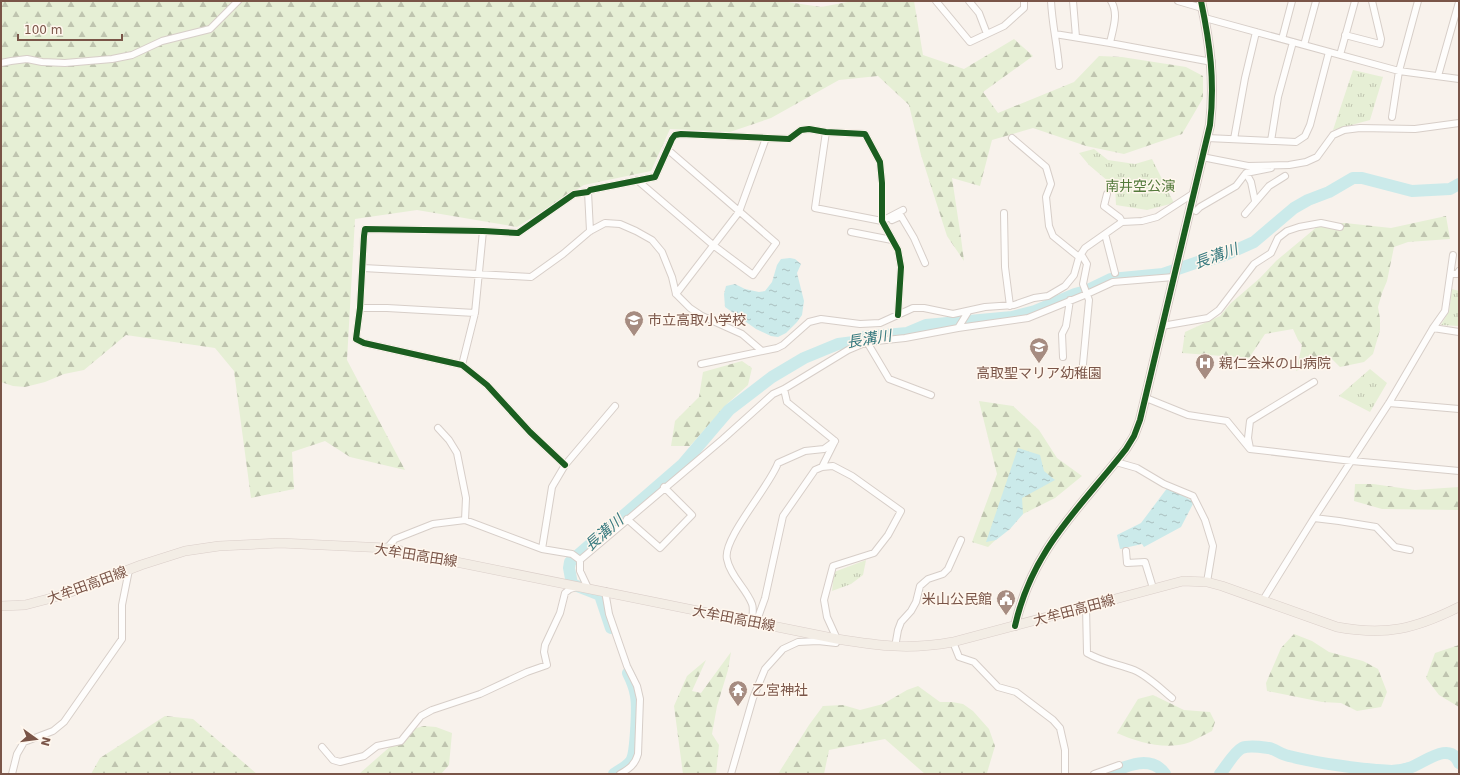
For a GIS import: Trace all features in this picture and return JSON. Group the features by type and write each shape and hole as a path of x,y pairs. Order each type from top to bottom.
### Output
{"main road":[{"name":"大牟田高田線","path":"1,606 25,605 68,593 172,554 219,546 280,543 387,548 876,646 933,646 953,642 1183,581 1207,582 1222,586 1337,628 1370,632 1388,631 1420,624 1459,607"}],"street":[{"path":"1,64 27,59 65,64 112,59 132,55 162,41 210,29 238,1"},
{"path":"936,1 970,42 1004,26 1024,8 1024,1"},
{"path":"969,1 979,14 987,34"},
{"path":"1051,1 1052,22 1059,66"},
{"path":"1073,1 1076,37"},
{"path":"1110,43 1116,16 1111,1"},
{"path":"1015,626 1028,586 1045,551 1065,523 1116,462 1134,436 1146,398 1212,112 1212,62 1202,4 1178,1"},
{"path":"1282,39 1292,1"},
{"path":"1304,45 1316,1"},
{"path":"1340,55 1354,1"},
{"path":"1345,35 1380,44 1381,39 1372,1"},
{"path":"1392,117 1399,71 1418,1"},
{"path":"1438,76 1459,2"},
{"path":"1205,18 1399,71 1459,79"},
{"path":"1234,139 1245,78 1256,32"},
{"path":"1055,34 1212,62"},
{"path":"1271,141 1278,97 1292,42"},
{"path":"1207,138 1296,142 1305,136 1310,125 1329,52"},
{"path":"1196,211 1236,186 1246,173 1306,162 1317,157 1333,135 1344,130 1360,128 1415,129 1459,123"},
{"path":"565,465 530,432 487,385 462,365 364,343 356,339 360,308 364,236 366,229 518,233 574,194 655,177 667,149 675,135 682,134 789,139 801,130 809,129 826,132 865,134 880,162 882,183 882,222 898,250 901,267 898,315"},
{"path":"826,132 815,208 882,222 901,216 914,238 925,263"},
{"path":"676,294 713,244 740,212 766,138"},
{"path":"1012,138 1046,167 1051,184 1046,197 1049,226 1053,236 1080,256 1087,264 1083,284 1089,300 1083,364"},
{"path":"638,180 713,244 753,275 776,243 667,149"},
{"path":"1202,157 1248,166 1289,165"},
{"path":"1246,173 1251,182 1255,200"},
{"path":"1245,214 1255,200 1269,186 1285,176"},
{"path":"588,192 590,231"},
{"path":"701,364 777,348 783,345 809,322 821,319 860,324 880,323 913,308 924,308 953,314 968,312 985,307 1010,306 1034,298 1048,296 1060,289 1074,275 1080,256 1085,248 1122,222 1142,221 1156,217 1194,193"},
{"path":"1107,194 1104,206 1120,218 1122,222"},
{"path":"882,222 903,210"},
{"path":"1004,213 1005,267 1010,306"},
{"path":"363,268 531,277 563,254 590,231 605,223 620,224 652,240 662,252 672,277 676,294 690,308 702,316 742,334 762,351"},
{"path":"1162,326 1208,318 1219,310 1254,264 1271,253 1278,238 1287,231 1299,226 1321,223 1340,227"},
{"path":"462,365 475,313 483,231"},
{"path":"851,232 892,240"},
{"path":"1105,234 1115,273"},
{"path":"1263,600 1314,518 1389,403 1433,328 1445,311 1453,254"},
{"path":"1451,274 1457,274 1459,271"},
{"path":"588,588 580,571 580,560 773,394 784,389 848,350 867,342 905,338 958,328 1028,318 1113,282 1174,277"},
{"path":"1063,357 1062,334 1066,326 1070,300"},
{"path":"360,308 475,313"},
{"path":"958,328 968,312"},
{"path":"1433,328 1459,332"},
{"path":"867,342 888,379 931,395"},
{"path":"1250,449 1248,438 1250,421 1314,382"},
{"path":"784,389 787,402 835,441"},
{"path":"1146,398 1188,415 1227,421 1250,449 1352,461 1459,471"},
{"path":"1389,403 1459,409"},
{"path":"542,549 552,487 565,465 615,406"},
{"path":"438,428 449,440 457,453 466,498 465,520"},
{"path":"822,467 835,441"},
{"path":"754,622 753,605 726,558 727,549 744,515 752,508 775,471 778,463 805,451 824,449 835,441"},
{"path":"1116,462 1137,468 1164,484 1193,496 1205,520 1213,546 1207,582"},
{"path":"731,774 753,698 765,669 783,649 798,642 818,641 836,643 837,639 827,617 824,600 833,566 874,553 888,535 901,511 852,476 833,466 822,467 815,470 783,516 765,598 754,622"},
{"path":"627,520 660,548 692,515 664,487"},
{"path":"1314,518 1376,527 1395,547 1410,550"},
{"path":"387,548 396,540 433,524 465,520 542,549 572,554 580,560"},
{"path":"895,647 901,622 911,611 916,602 920,586 928,578 943,574 948,569 961,540"},
{"path":"1126,551 1127,563 1145,562 1153,588"},
{"path":"12,774 17,754 24,742 53,732 64,722 122,639 122,605 129,570"},
{"path":"322,747 333,760 340,762 364,756 377,746 401,741 421,716 432,710 480,694 527,672 546,665 544,652 545,645 560,613 565,593 578,586"},
{"path":"605,591 609,614 626,666 637,686 640,699 638,754 635,763 629,769 620,774"},
{"path":"1086,606 1087,653 1098,660 1134,670 1150,679 1172,698"},
{"path":"953,642 959,657 974,662 998,687 1016,692 1053,720 1060,728 1066,750 1065,774"},
{"path":"1094,774 1119,765"}],"green space":[{"path":"1,1 781,1 821,7 853,1 914,1 923,55 964,69 1014,39 1033,56 983,92 998,113 1074,82 1099,56 1122,57 1186,67 1203,76 1203,98 1182,134 1124,154 1086,146 1033,128 992,140 980,186 952,178 964,261 947,236 921,155 909,105 878,76 839,80 771,118 730,132 670,129 651,171 584,185 517,227 417,210 355,219 347,360 405,470 350,457 325,441 292,452 294,489 251,498 234,371 215,348 126,335 84,370 64,374 45,382 25,387 13,386 1,382"},
{"path":"1353,70 1383,77 1370,120 1333,130"},
{"name":"南井空公演","path":"1094,149 1108,160 1135,164 1152,159 1174,203 1147,210 1116,205 1115,187 1089,165 1079,153"},
{"path":"1446,216 1450,239 1408,242 1394,247 1387,281 1378,307 1380,330 1373,354 1364,362 1340,367 1328,355 1296,371 1302,345 1293,329 1265,334 1249,358 1182,353 1185,332 1220,316 1231,303 1260,278 1276,261 1318,226 1345,223 1391,228"},
{"path":"1452,289 1459,291 1459,326 1441,325 1449,311"},
{"path":"742,361 752,368 748,385 728,403 690,446 671,446 675,421 699,397 703,372"},
{"path":"1370,369 1387,383 1370,412 1339,396"},
{"path":"979,401 1013,406 1039,430 1057,458 1082,476 1055,498 1023,514 988,547 972,542 997,474"},
{"path":"1355,484 1373,484 1415,490 1459,487 1459,510 1382,509 1354,501"},
{"path":"866,560 863,575 851,584 832,591 834,572"},
{"path":"1294,634 1312,641 1329,652 1363,661 1378,669 1387,692 1381,707 1357,711 1341,703 1322,702 1267,691 1266,683 1281,648"},
{"path":"1459,645 1459,707 1439,695 1426,678 1435,653"},
{"path":"731,652 728,670 717,706 712,734 719,745 716,774 683,774 674,706 687,676 706,660 692,691 701,693"},
{"path":"918,686 940,702 963,704 973,711 989,729 995,746 987,773 925,774 885,739 829,750 824,774 778,774 823,706 843,705 860,710 883,704 907,690"},
{"path":"1153,695 1184,710 1210,712 1215,722 1212,731 1187,743 1167,746 1141,742 1117,733 1138,699"},
{"path":"165,716 193,719 257,774 91,774 100,758"},
{"path":"424,726 436,727 452,733 449,765 441,774 359,774 409,730"}],"water":[{"path":"781,259 795,259 801,264 797,273 804,301 802,315 786,333 778,337 771,336 756,329 725,307 724,294 726,286 735,284 745,289 759,292 765,291 772,282 777,265"},
{"path":"1018,448 1040,455 1044,471 1055,480 1022,498 1023,514 1010,529 996,540 986,542"},
{"path":"1168,487 1194,502 1181,527 1144,547 1142,544 1120,549 1117,535 1141,523"}],"waterway":[{"name":"長溝川","path":"611,628 600,595 572,584 569,568 570,562 683,464 729,410 772,377 804,358 838,344 854,342 865,337 907,333 926,325 1012,317 1035,311 1075,294 1086,291 1111,279 1163,274 1201,261 1206,261 1225,255 1254,242 1294,208 1308,200 1329,192 1353,178 1362,178 1412,191 1450,189 1459,184"},
{"name":"長溝川","path":"614,774 625,767 633,757 637,719 637,701 636,693 628,673"},
{"path":"1220,774 1239,750 1252,746 1269,748 1286,755 1310,761 1380,770 1393,771 1405,769 1443,753 1450,753 1455,756 1459,763"},
{"path":"1108,774 1130,765 1146,763 1153,764 1165,774"}],"cycle path":[{"path":"1015,626 1023,599 1033,574 1045,552 1075,511 1126,449 1134,436 1140,420 1210,125 1212,93 1211,63 1201,1"},
{"path":"565,465 530,432 487,385 462,365 364,343 356,339 360,308 365,229 518,233 574,194 655,177 675,135 681,134 789,139 801,130 809,129 826,132 865,134 880,162 882,183 882,221 898,250 901,267 898,315"}],"place":[{"name":"市立高取小学校","path":"634,337"},
{"name":"高取聖マリア幼稚園","path":"1039,364"},
{"name":"親仁会米の山病院","path":"1205,380"},
{"name":"米山公民館","path":"1006,616"},
{"name":"乙宮神社","path":"738,707"}]}
